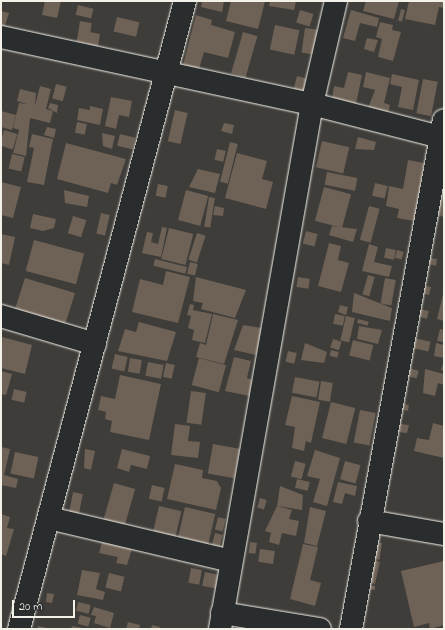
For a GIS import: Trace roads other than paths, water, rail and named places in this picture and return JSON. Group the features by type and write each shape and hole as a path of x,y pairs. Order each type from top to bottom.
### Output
{"street":[{"path":"19,629 185,1"},
{"path":"320,629 221,621 312,104 336,1"},
{"path":"1,36 443,132 369,521 352,629"},
{"path":"1,316 95,344"},
{"path":"49,518 231,561"},
{"path":"369,521 444,534"}]}
